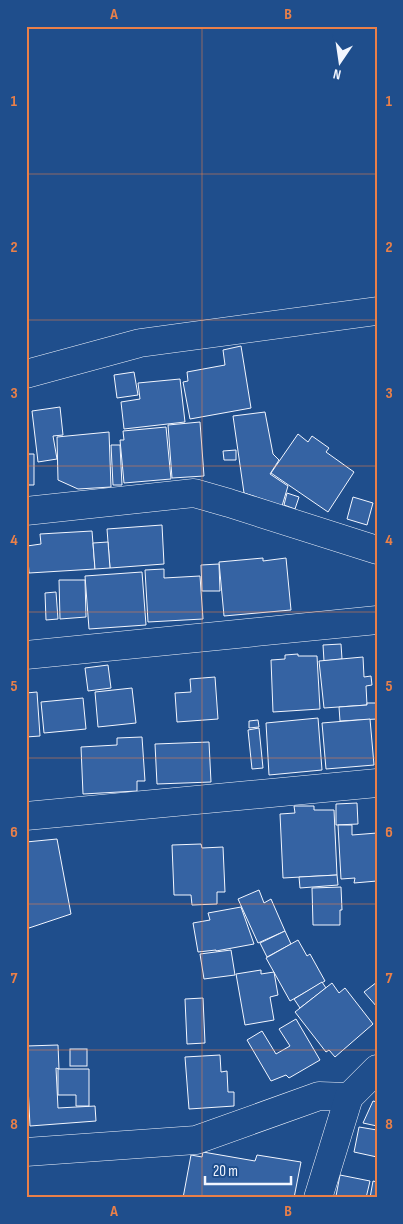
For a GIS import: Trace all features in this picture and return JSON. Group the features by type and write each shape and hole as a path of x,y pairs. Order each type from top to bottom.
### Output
{"street":[{"path":"26,374 140,343 377,311"},
{"path":"26,511 194,493 377,550"},
{"path":"26,655 377,620"},
{"path":"26,816 377,783"},
{"path":"318,1198 350,1097 377,1069"},
{"path":"26,1152 196,1140 319,1096 350,1097"}],"building":[{"path":"241,346 251,408 190,419 183,382 188,381 187,372 225,365 223,350"},
{"path":"134,372 138,395 117,398 114,375"},
{"path":"180,379 185,422 124,429 121,402 140,399 138,383"},
{"path":"60,407 63,435 53,436 57,459 38,462 32,411"},
{"path":"265,412 273,454 279,460 270,474 288,486 282,506 244,493 233,416"},
{"path":"200,422 204,476 172,478 168,425"},
{"path":"166,427 171,479 124,483 120,440 124,440 123,431"},
{"path":"109,432 111,487 78,489 58,480 57,437"},
{"path":"298,434 308,442 312,436 329,448 326,452 354,472 328,512 271,473"},
{"path":"111,445 120,445 122,485 113,485"},
{"path":"236,450 236,460 224,460 223,451"},
{"path":"26,454 34,454 34,485 28,485 28,496 26,496"},
{"path":"287,493 299,497 295,509 284,505"},
{"path":"353,497 373,503 367,525 347,519"},
{"path":"162,525 164,564 110,568 107,529"},
{"path":"92,531 95,569 29,573 27,546 41,544 40,534"},
{"path":"108,542 110,568 95,569 93,543"},
{"path":"263,558 263,561 286,558 291,610 224,616 219,562"},
{"path":"219,564 220,591 202,591 201,565"},
{"path":"164,569 164,578 200,576 203,619 148,622 145,570"},
{"path":"142,572 146,625 89,629 85,576"},
{"path":"59,580 85,580 86,617 60,619"},
{"path":"56,592 58,619 46,620 45,593"},
{"path":"341,644 342,659 324,661 323,645"},
{"path":"298,654 298,656 317,656 320,709 273,712 271,660 285,659 285,655"},
{"path":"363,657 364,677 371,676 372,685 366,686 367,705 324,708 319,661"},
{"path":"108,665 111,688 88,691 85,668"},
{"path":"215,677 218,719 177,722 175,693 191,692 190,679"},
{"path":"132,688 136,723 98,727 95,692"},
{"path":"37,692 40,736 26,737 26,693"},
{"path":"83,698 86,729 44,733 41,702"},
{"path":"367,703 376,703 377,719 340,721 339,707 367,705"},
{"path":"318,718 322,770 269,775 266,723"},
{"path":"370,719 374,765 326,769 322,723"},
{"path":"258,720 259,727 249,728 249,721"},
{"path":"259,728 263,768 252,769 248,730"},
{"path":"142,737 145,781 137,781 137,791 83,794 81,747 117,745 117,738"},
{"path":"209,742 211,782 157,784 155,744"},
{"path":"357,803 358,824 336,825 336,804"},
{"path":"294,806 314,806 314,810 334,810 337,875 283,878 280,814 295,813"},
{"path":"338,825 352,825 352,835 377,833 377,881 354,883 355,878 341,879"},
{"path":"57,839 71,914 26,929 26,842"},
{"path":"201,844 202,848 223,847 225,892 217,892 217,904 192,905 191,895 174,895 172,845"},
{"path":"337,875 338,885 300,888 299,877"},
{"path":"341,887 342,910 340,910 340,925 313,925 312,888"},
{"path":"259,890 264,903 271,899 285,931 258,943 238,899"},
{"path":"241,907 254,944 216,951 198,952 193,923 210,920 208,913"},
{"path":"285,931 291,944 267,957 260,943"},
{"path":"298,940 307,956 310,954 325,981 290,1001 266,958"},
{"path":"231,950 235,975 204,979 200,954"},
{"path":"261,970 261,974 274,972 278,995 270,997 274,1020 245,1025 236,974"},
{"path":"322,982 326,988 300,1008 294,999"},
{"path":"377,982 377,1007 364,992"},
{"path":"332,983 339,993 345,988 373,1024 335,1057 329,1050 326,1052 295,1012"},
{"path":"203,998 205,1043 187,1044 185,999"},
{"path":"296,1019 320,1060 289,1078 286,1075 271,1081 247,1040 262,1031 276,1054 290,1046 279,1029"},
{"path":"58,1045 59,1069 56,1068 58,1108 95,1106 96,1121 30,1126 26,1046"},
{"path":"70,1049 87,1049 87,1066 70,1066"},
{"path":"220,1055 221,1072 227,1071 228,1092 234,1092 234,1106 189,1109 185,1057"},
{"path":"58,1069 89,1069 89,1106 76,1106 76,1095 58,1095"},
{"path":"373,1101 377,1102 377,1126 363,1123"},
{"path":"359,1127 377,1130 377,1157 354,1152"},
{"path":"203,1152 255,1161 257,1155 301,1162 294,1198 183,1198 191,1155 202,1157"},
{"path":"340,1175 370,1181 366,1198 336,1196"},
{"path":"373,1181 377,1182 377,1198 370,1198"}]}
